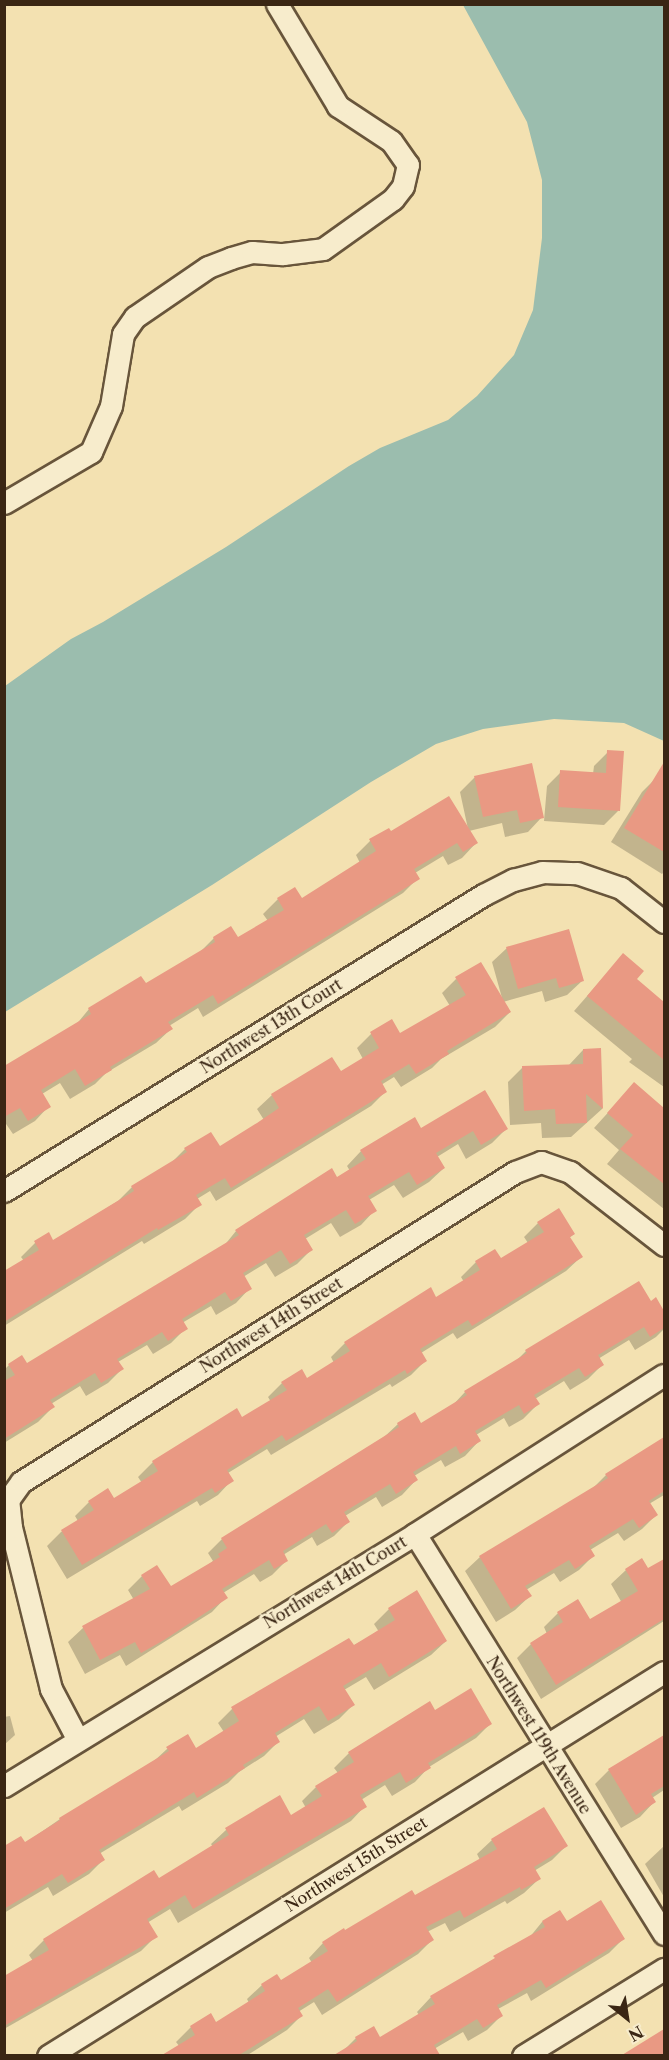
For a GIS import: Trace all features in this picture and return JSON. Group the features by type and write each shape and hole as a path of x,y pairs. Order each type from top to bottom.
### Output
{"street":[{"path":"4,503 91,452 111,406 123,334 135,317 208,267 231,258 252,252 283,254 323,249 393,199 403,186 408,165 392,141 338,106 277,4"},
{"name":"Northwest 13th Court","path":"4,1191 483,895 513,880 542,872 577,873 621,888 664,922"},
{"name":"Northwest 14th Street","path":"78,1740 51,1689 11,1527 8,1500 21,1482 515,1172 541,1162 570,1172 664,1245"},
{"name":"Northwest 14th Court","path":"4,1786 414,1534 664,1375"},
{"name":"Northwest 119th Avenue","path":"414,1534 664,1934"},
{"name":"Northwest 15th Street","path":"48,2055 664,1672"},
{"path":"523,2055 664,1969"}],"shaded area":[{"path":"463,5 664,5 664,741 624,723 554,719 483,729 436,744 371,782 212,885 5,1012 5,686 71,639 226,547 349,466 380,448 448,420 477,396 514,355 533,310 542,238 542,180 527,122"}],"building":[{"path":"607,750 624,751 620,811 558,807 560,770 606,773"},
{"path":"664,762 664,852 624,828"},
{"path":"532,763 544,818 520,823 517,810 483,817 474,776"},
{"path":"449,796 478,843 463,852 457,843 414,869 420,879 218,1004 213,995 168,1022 173,1029 110,1067 112,1070 85,1086 75,1069 41,1090 51,1107 28,1121 20,1108 4,1117 4,1066 91,1014 88,1008 141,976 146,983 215,942 213,937 231,926 238,937 284,910 277,898 295,887 302,898 376,851 369,839 389,828 391,831"},
{"path":"569,929 584,981 559,988 556,978 518,989 506,947"},
{"path":"623,953 644,971 637,979 664,1002 664,1060 587,996"},
{"path":"481,962 511,1012 447,1051 449,1054 416,1074 409,1064 381,1081 387,1092 231,1188 225,1178 196,1195 202,1205 158,1230 157,1228 4,1322 4,1271 39,1250 34,1241 49,1232 53,1240 134,1191 131,1186 187,1152 184,1148 211,1132 220,1146 279,1108 271,1094 332,1057 341,1071 379,1048 370,1032 392,1019 400,1033 466,995 455,977"},
{"path":"601,1048 603,1109 586,1094 587,1123 556,1124 555,1109 524,1111 522,1066 583,1064 583,1049"},
{"path":"634,1082 664,1108 664,1184 620,1149 633,1135 607,1113"},
{"path":"485,1090 508,1129 481,1145 473,1131 436,1153 445,1168 417,1185 409,1172 368,1196 377,1211 355,1224 346,1210 304,1235 313,1250 290,1264 281,1250 243,1273 252,1289 231,1301 225,1292 182,1319 188,1329 168,1341 162,1332 117,1359 124,1369 101,1383 95,1373 50,1400 55,1407 4,1439 4,1381 15,1375 8,1364 22,1355 27,1363 239,1235 235,1230 332,1168 337,1177 366,1159 360,1150 415,1117 421,1128"},
{"path":"559,1208 575,1234 570,1237 583,1257 472,1326 468,1320 420,1349 427,1361 407,1374 405,1370 286,1441 282,1435 227,1470 234,1481 215,1493 212,1488 82,1565 61,1530 94,1510 88,1501 108,1488 114,1498 158,1471 152,1461 237,1408 242,1417 287,1390 281,1382 302,1369 307,1378 350,1351 344,1342 431,1287 436,1297 480,1270 475,1261 495,1249 501,1258 544,1232 537,1222"},
{"path":"639,1281 651,1301 656,1297 664,1311 664,1328 650,1337 644,1327 598,1355 604,1365 585,1377 579,1368 534,1395 540,1404 524,1414 519,1405 475,1431 481,1441 460,1454 456,1446 413,1472 418,1480 396,1494 390,1484 344,1512 350,1522 332,1533 326,1524 283,1551 288,1561 274,1569 269,1560 222,1589 228,1598 164,1640 141,1653 135,1642 100,1660 82,1626 150,1589 141,1575 157,1565 171,1586 220,1557 218,1554 227,1548 221,1538 399,1427 397,1423 415,1412 421,1423 467,1395 464,1391 527,1353 525,1350"},
{"path":"664,1437 664,1491 649,1501 658,1515 639,1528 633,1519 589,1546 595,1556 575,1569 569,1560 525,1586 532,1596 511,1609 479,1556 608,1478 605,1474"},
{"path":"642,1558 648,1568 664,1559 664,1619 556,1685 530,1643 563,1622 557,1612 578,1599 590,1619 638,1591 625,1569"},
{"path":"417,1590 447,1641 389,1677 381,1663 343,1686 355,1705 328,1721 319,1706 275,1733 280,1742 243,1765 245,1768 197,1798 194,1792 99,1850 105,1860 68,1883 62,1874 4,1909 4,1846 21,1836 25,1842 60,1820 59,1818 169,1751 166,1747 188,1734 196,1748 239,1721 231,1707 349,1638 354,1645 395,1620 388,1608"},
{"path":"471,1688 492,1724 428,1763 431,1768 406,1783 400,1772 360,1795 367,1807 193,1909 185,1895 147,1919 158,1937 4,2026 4,1976 49,1950 43,1939 154,1870 159,1878 229,1835 225,1828 280,1795 291,1815 322,1796 315,1786 354,1762 348,1752 430,1701 435,1710"},
{"path":"664,1735 664,1786 651,1794 656,1802 636,1815 608,1769"},
{"path":"544,1807 568,1846 534,1867 541,1879 521,1890 520,1887 464,1918 460,1910 426,1927 434,1940 337,2002 328,1989 298,2008 303,2016 239,2055 162,2055 195,2035 190,2026 211,2013 216,2022 265,1991 261,1984 277,1974 281,1980 328,1951 322,1942 344,1928 345,1930 412,1890 415,1895 497,1849 491,1839"},
{"path":"601,1900 625,1939 546,1988 541,1980 497,2005 503,2016 483,2028 477,2019 434,2045 440,2055 334,2055 357,2041 355,2037 374,2026 380,2037 435,2004 430,1996 495,1958 493,1956 545,1927 542,1921 560,1910 567,1921"},
{"path":"664,2029 664,2055 622,2055"}]}
